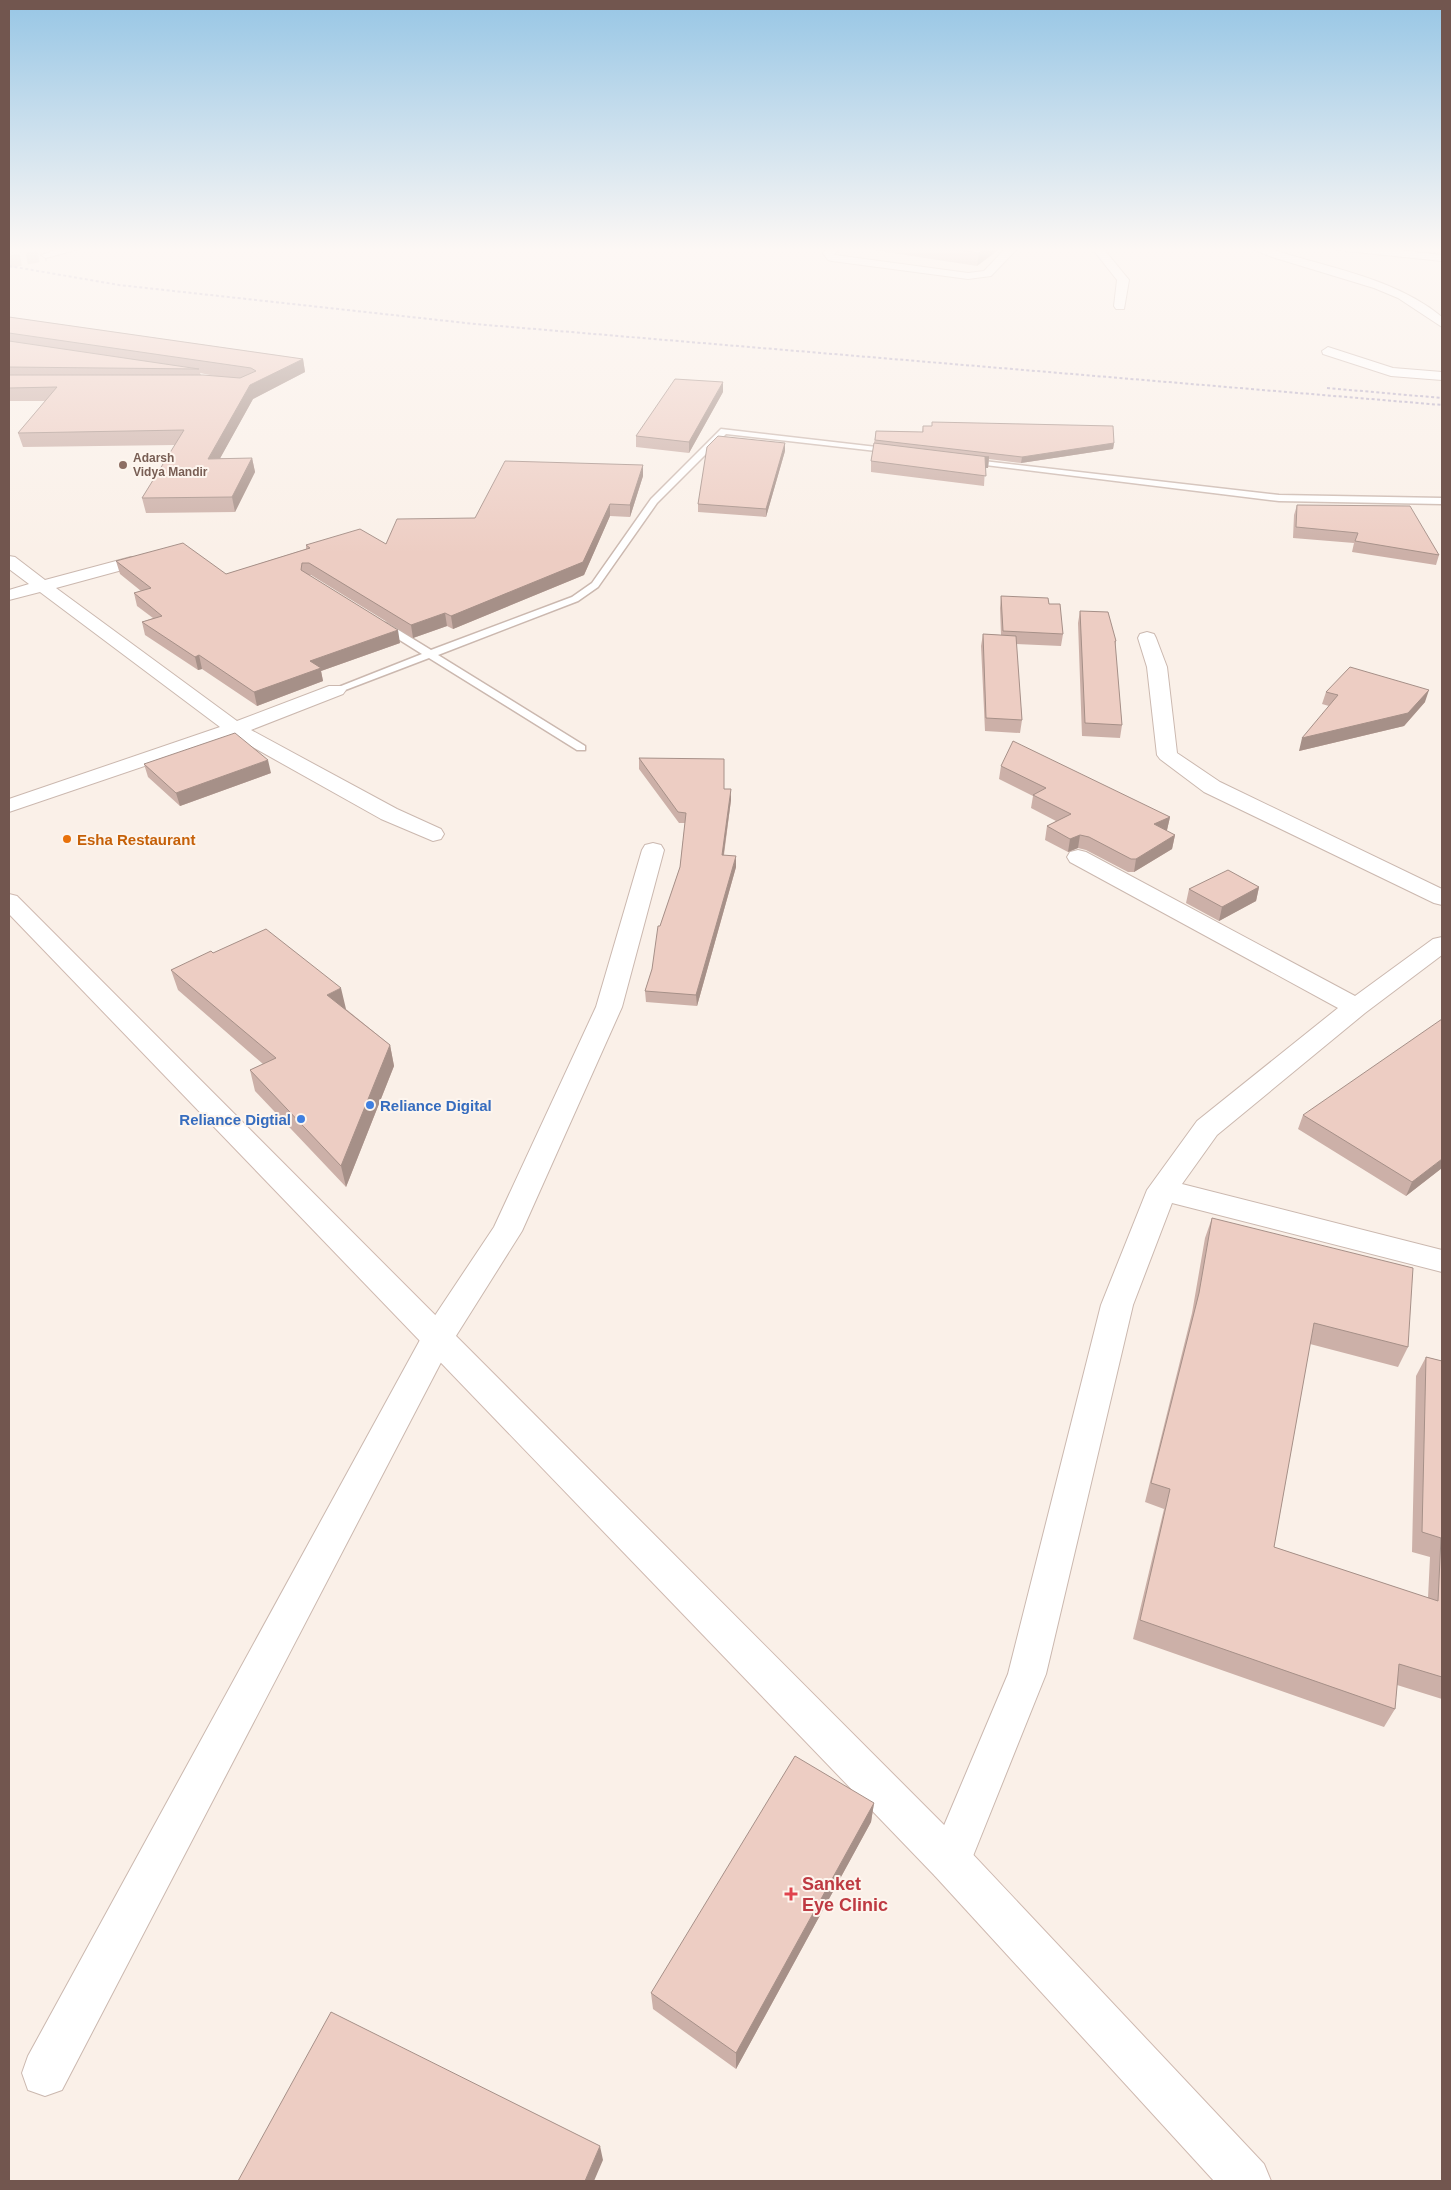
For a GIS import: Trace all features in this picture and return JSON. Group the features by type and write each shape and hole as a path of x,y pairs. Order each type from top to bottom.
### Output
{"street":[{"path":"1328,351 1391,372 1442,376"},
{"path":"9,560 235,729 389,814 433,834"},
{"path":"9,595 131,562"},
{"path":"1147,638 1158,666 1167,755 1212,787 1442,898"},
{"path":"9,806 235,729 336,690"},
{"path":"45,2074 437,1338 506,1231 609,1007 653,850"},
{"path":"1078,857 1356,1007"},
{"path":"9,901 950,1861 1247,2181"},
{"path":"950,1861 1027,1674 1117,1305 1162,1190 1207,1128 1356,1007 1442,944"},
{"path":"1162,1190 1442,1261"}],"lane":[{"path":"336,690 575,599 595,585 654,501 724,431 902,452"},
{"path":"962,460 1279,498 1442,501"},
{"path":"372,619 580,748"}],"building":[{"path":"9,349 65,349 199,369 9,367"},
{"path":"121,349 234,349 303,359 250,385 208,459 252,458 232,497 142,498 184,430 18,433 57,387 9,388 9,375 203,375 240,378 256,371 251,368"},
{"path":"675,379 723,382 689,442 636,436"},
{"path":"932,422 1113,426 1114,443 1022,457 875,440 876,431 923,432 923,426 932,426"},
{"path":"718,436 785,443 766,509 698,504 707,447"},
{"path":"874,443 989,457 985,457 986,476 871,461"},
{"path":"505,461 643,465 630,505 610,504 583,562 451,616 445,613 411,625 309,563 302,563 301,570 398,630 310,661 321,668 254,692 199,655 195,657 142,622 162,616 134,593 151,588 116,561 183,543 226,574 310,548 306,545 360,529 386,544 397,519 475,518"},
{"path":"1297,505 1410,506 1439,555 1355,541 1358,533 1296,527"},
{"path":"1001,596 1048,598 1049,604 1060,604 1063,634 1003,631"},
{"path":"1080,611 1108,612 1116,641 1122,725 1085,723"},
{"path":"983,634 1016,636 1022,720 986,718"},
{"path":"1350,667 1429,690 1408,713 1302,738 1338,695 1326,692"},
{"path":"235,733 268,760 176,793 144,764"},
{"path":"1013,741 1170,817 1154,824 1175,835 1136,859 1131,859 1089,837 1080,835 1070,839 1047,826 1071,814 1033,795 1046,788 1001,766"},
{"path":"639,758 724,759 724,789 731,789 722,855 736,856 696,995 645,991 652,969 658,926 660,926 680,867 686,813 678,812"},
{"path":"1228,870 1259,887 1222,907 1189,889"},
{"path":"266,929 341,988 327,995 390,1045 341,1166 250,1070 276,1058 171,970 211,951 213,953"},
{"path":"1442,1019 1442,1159 1412,1182 1303,1115"},
{"path":"1212,1218 1413,1268 1408,1347 1314,1323 1274,1547 1438,1601 1441,1538 1422,1532 1426,1357 1442,1361 1442,1677 1399,1664 1395,1709 1140,1620 1170,1489 1151,1483 1199,1293"},
{"path":"795,1756 874,1803 736,2053 651,1993"},
{"path":"331,2012 600,2146 585,2181 238,2181"}],"railway":[{"path":"776,349 1442,405"},
{"path":"1327,388 1442,398"}],"place":[{"name":"Adarsh Vidya Mandir","path":"123,465"},
{"name":"Esha Restaurant","path":"67,839"},
{"name":"Reliance Digital","path":"370,1105"},
{"name":"Reliance Digtial","path":"301,1119"},
{"name":"Sanket Eye Clinic","path":"791,1894"}]}
